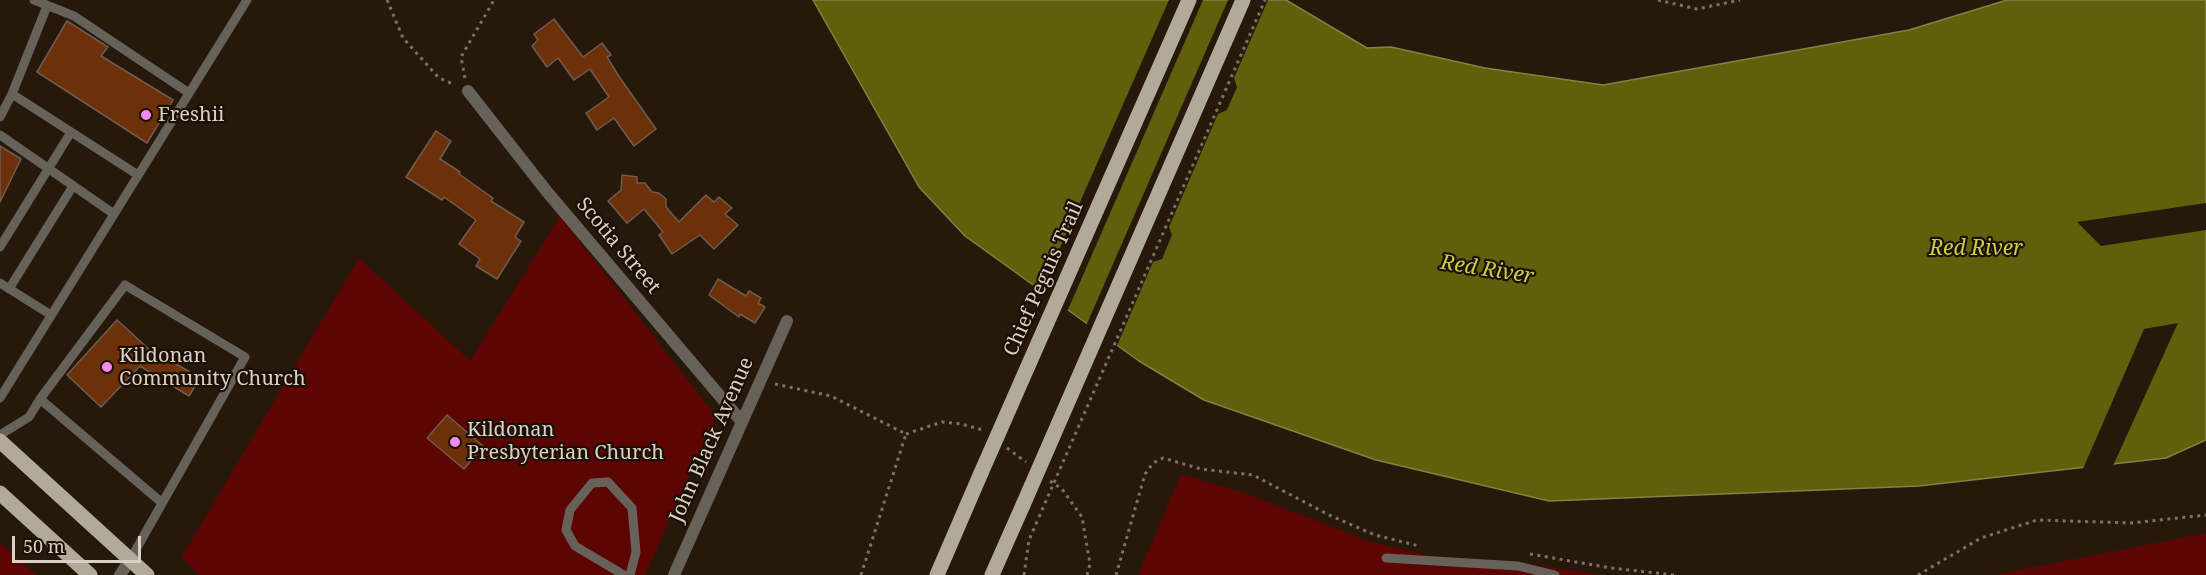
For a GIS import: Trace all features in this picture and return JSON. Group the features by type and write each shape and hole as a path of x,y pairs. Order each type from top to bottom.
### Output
{"main road":[{"name":"Chief Peguis Trail","path":"937,575 1189,0"},
{"path":"992,575 1243,0"},
{"path":"0,441 147,575"},
{"path":"0,493 90,575"}],"street":[{"name":"Scotia Street","path":"468,91 548,193 742,422"},
{"name":"John Black Avenue","path":"674,575 787,321"},
{"path":"120,575 130,560"}],"lane":[{"path":"34,0 74,16 189,93"},
{"path":"0,398 247,0"},
{"path":"0,117 12,94 47,6"},
{"path":"12,94 138,176"},
{"path":"0,248 71,132"},
{"path":"0,135 114,213"},
{"path":"9,289 73,186"},
{"path":"0,283 51,315"},
{"path":"0,435 29,417 125,285 244,357 130,560"},
{"path":"40,399 161,502"},
{"path":"624,575 575,546 566,530 570,510 592,483 608,482 632,508 636,552 630,575"},
{"path":"1386,558 1518,566 1555,575"}],"path":[{"path":"387,0 403,38 439,78 468,91"},
{"path":"468,91 461,57 494,0"},
{"path":"1024,575 1029,540 1265,0"},
{"path":"1658,0 1697,9 1740,0"},
{"path":"760,381 831,396 906,434 942,422 962,424 986,432"},
{"path":"861,575 906,434"},
{"path":"1116,575 1145,474 1153,463 1163,458 1201,469 1253,475 1329,515 1375,535 1423,546"},
{"path":"1062,489 1082,517 1090,564 1087,575"},
{"path":"1918,575 1981,538 2037,520 2131,523 2206,515"},
{"path":"1521,554 1674,575"}],"shaded area":[{"path":"560,216 716,416 645,575 200,575 181,558 359,258 470,361"},
{"path":"1181,474 1248,494 1371,542 1432,556 1522,563 1601,575 1138,575"},
{"path":"2206,533 2206,575 1994,575"},
{"path":"0,543 36,575 0,575"}],"water":[{"name":"Red River","path":"813,0 1286,0 1367,48 1391,47 1485,68 1603,85 1909,30 2007,0 2206,0 2206,440 2166,458 1919,486 1549,501 1376,460 1204,400 1139,361 965,236 919,187"}],"pier":[{"path":"1169,0 1203,0 1067,312 1040,293"},
{"path":"1228,0 1268,0 1234,78 1237,87 1227,110 1218,114 1169,227 1172,235 1162,259 1153,262 1116,348 1086,326"},
{"path":"2206,203 2206,230 2101,246 2077,222"},
{"path":"2178,323 2112,468 2082,471 2144,329"}],"building":[{"path":"554,19 583,57 602,43 611,55 607,57 656,129 634,146 614,118 597,130 586,113 609,97 590,69 574,80 558,58 547,67 532,46 538,40 534,34"},
{"path":"67,21 108,47 101,56 173,100 147,143 37,72"},
{"path":"436,131 451,141 440,159 493,198 491,201 524,222 515,237 521,241 497,279 476,266 480,259 459,244 476,220 444,197 442,200 406,177"},
{"path":"0,146 21,159 0,202"},
{"path":"622,175 637,177 637,183 645,183 652,192 659,193 666,199 666,207 679,222 706,195 714,202 719,197 732,208 725,214 738,225 714,249 700,235 672,254 659,235 663,232 644,209 627,223 608,201 621,190"},
{"path":"718,279 746,296 749,291 761,298 758,303 765,307 755,323 740,314 739,317 709,295"},
{"name":"Kildonan Community Church","path":"117,320 163,362 166,358 200,378 189,396 140,366 101,407 67,375"},
{"name":"Kildonan Presbyterian Church","path":"447,415 483,446 464,469 427,438"}],"place":[{"name":"Freshii","path":"146,115"},
{"name":"Kildonan Community Church","path":"107,367"},
{"name":"Kildonan Presbyterian Church","path":"455,442"}]}
